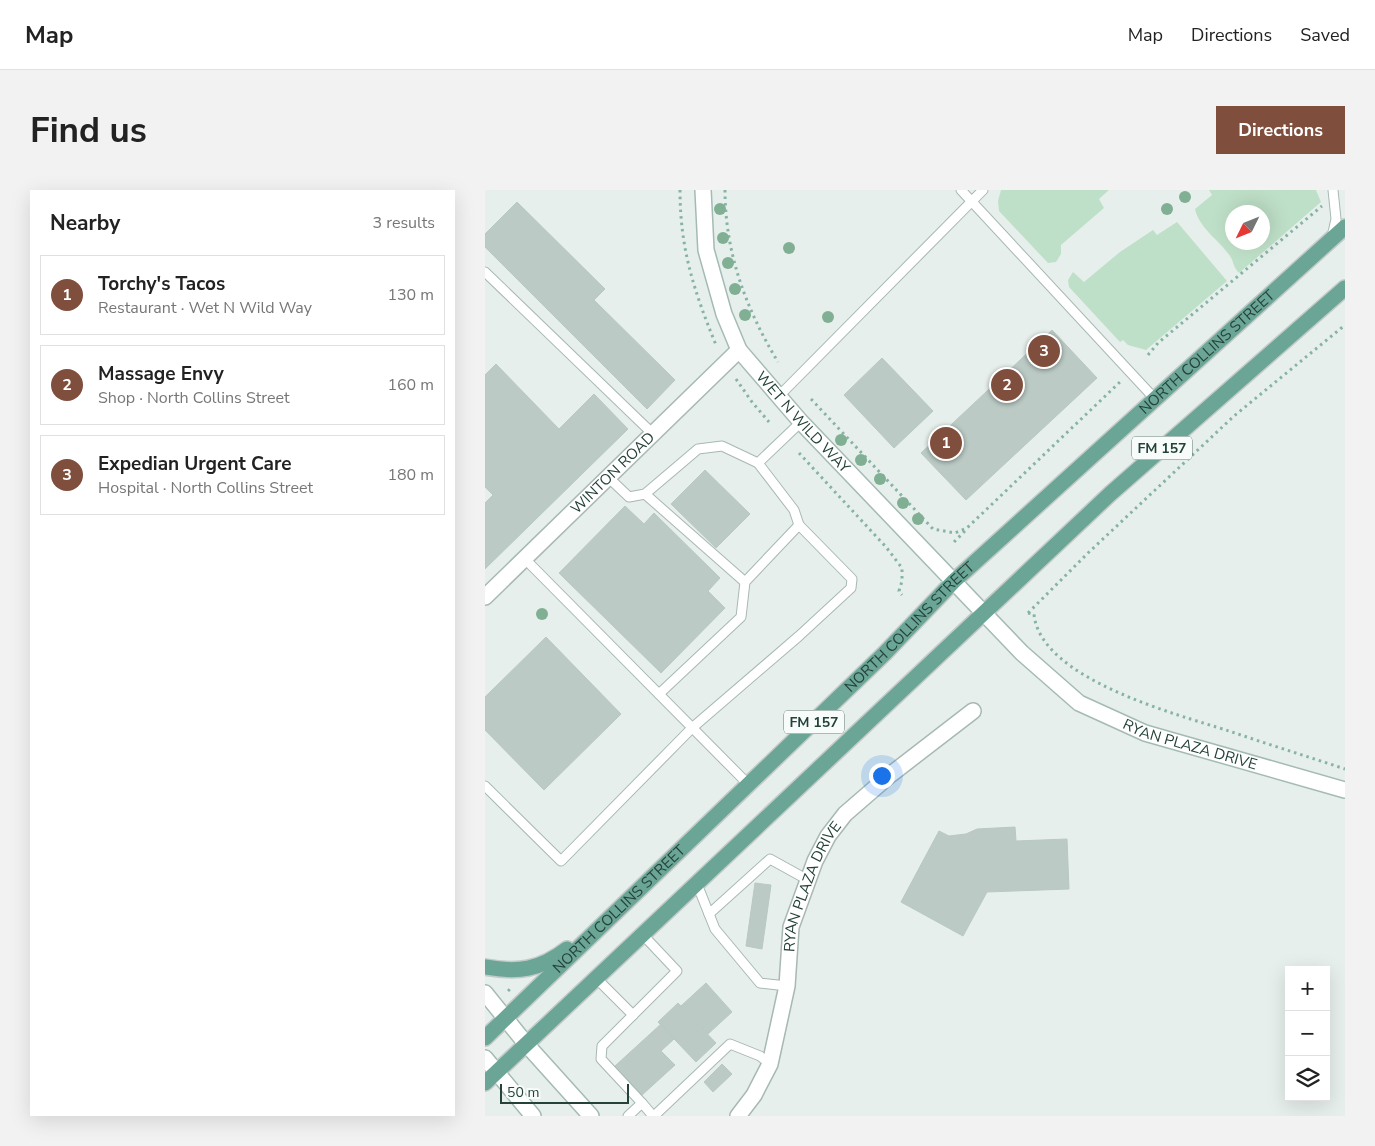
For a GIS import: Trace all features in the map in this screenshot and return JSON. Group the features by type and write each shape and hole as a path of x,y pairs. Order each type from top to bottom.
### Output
{"main road":[{"name":"NORTH COLLINS STREET","path":"485,1038 885,653 954,582 1345,226"},
{"name":"FM 157","path":"485,1083 1110,494 1345,288"},
{"path":"485,967 514,971 540,965 560,954 611,917"}],"street":[{"name":"WET N WILD WAY","path":"703,190 706,250 724,314 739,350 801,422 983,612"},
{"name":"WINTON ROAD","path":"485,598 739,350"},
{"name":"RYAN PLAZA DRIVE","path":"983,612 1022,653 1079,704 1145,732 1345,790"},
{"name":"RYAN PLAZA DRIVE","path":"738,1116 754,1095 770,1064 787,986 791,927 808,880 828,836 845,814 890,775 973,711"},
{"path":"485,993 527,1045 591,1116"},
{"path":"485,1058 533,1116"}],"lane":[{"path":"961,190 1155,399"},
{"path":"779,396 875,302 983,190"},
{"path":"1331,240 1336,219 1333,190"},
{"path":"485,272 653,434"},
{"path":"758,463 801,422"},
{"path":"485,786 561,861 692,728 792,642 851,588 852,579 799,525 794,510 758,463 722,446 698,449 645,494 629,497 609,478"},
{"path":"645,494 745,582"},
{"path":"659,694 741,616 745,582 799,525"},
{"path":"525,560 748,784"},
{"path":"709,914 770,858 808,880"},
{"path":"697,884 715,929 760,983 787,986"},
{"path":"643,936 677,971 602,1046 601,1059 653,1116 730,1044 760,1056 770,1064"},
{"path":"597,979 633,1015"},
{"path":"629,1116 642,1103"}],"path":[{"path":"680,190 680,215 686,259 699,304 716,345"},
{"path":"725,190 725,214 731,252 742,291 760,332 778,362"},
{"path":"1148,355 1158,344 1324,204"},
{"path":"1345,326 1235,416 1095,546 1028,613 1034,614 1035,626 1049,646 1070,664 1122,696 1345,769"},
{"path":"736,380 769,422"},
{"path":"954,542 1121,380"},
{"path":"811,399 933,530 955,533 967,528"},
{"path":"799,452 886,547 902,568 902,582 899,591 903,595"},
{"path":"508,991 512,987"}],"green space":[{"path":"1001,190 1109,190 1099,199 1104,208 1061,245 1061,254 1056,262 1048,263 999,211 998,201"},
{"path":"1209,190 1316,190 1321,202 1270,246 1270,205 1225,205 1225,249 1205,228 1195,209 1212,195"},
{"path":"1177,222 1227,281 1146,350 1128,345 1123,340 1120,342 1069,287 1068,280 1073,272 1084,282 1120,252 1153,230 1157,235"},
{"path":"1226,250 1266,250 1239,273"}],"building":[{"path":"517,202 605,289 594,300 675,380 647,409 485,247 485,234"},
{"path":"1052,330 1097,378 966,500 921,453"},
{"path":"882,358 933,411 894,448 844,395"},
{"path":"496,364 559,429 594,394 628,429 485,569 485,503 493,495 485,487 485,375"},
{"path":"705,470 750,514 716,548 671,504"},
{"path":"625,506 644,524 654,513 720,578 708,591 725,608 661,673 559,573"},
{"path":"546,637 621,714 544,790 485,730 485,697"},
{"path":"1015,827 1016,841 1067,839 1069,889 987,892 963,936 901,902 939,831 949,836 966,834 977,829"},
{"path":"755,883 771,885 762,949 746,946"},
{"path":"706,983 732,1012 708,1034 681,1006"},
{"path":"678,1003 716,1043 696,1062 658,1022"},
{"path":"661,1024 674,1039 661,1051 675,1065 642,1095 615,1066"},
{"path":"722,1064 732,1074 713,1092 704,1082"}],"place":[{"name":"Expedian Urgent Care","path":"1044,351"},
{"name":"Massage Envy","path":"1007,385"},
{"name":"Torchy's Tacos","path":"946,443"}]}
